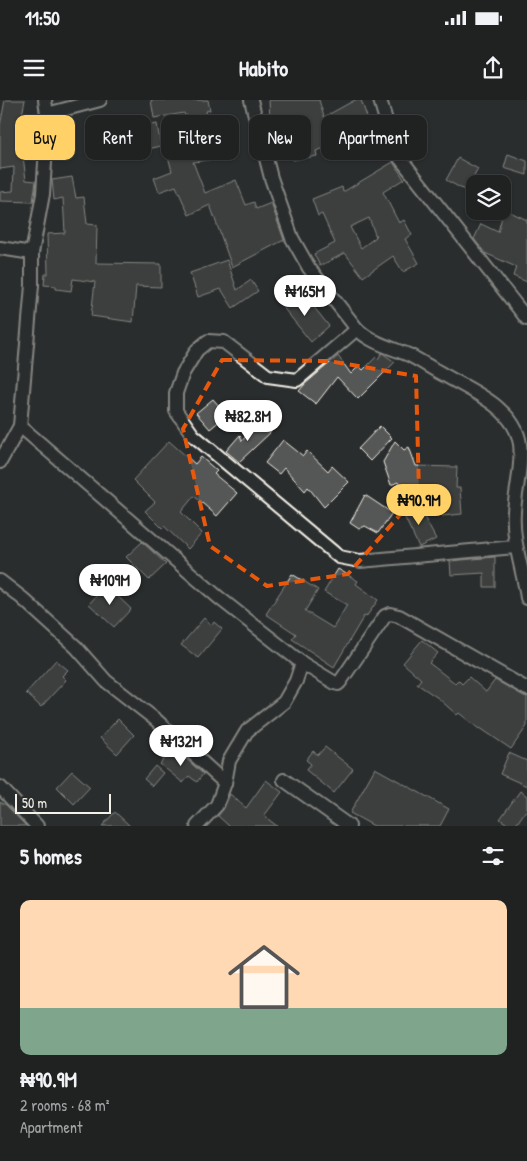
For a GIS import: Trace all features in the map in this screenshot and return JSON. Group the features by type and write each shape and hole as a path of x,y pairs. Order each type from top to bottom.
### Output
{"street":[{"path":"0,462 20,426 31,294 32,253 43,194 47,114 45,100"},
{"path":"47,114 100,100"},
{"path":"251,100 271,178 292,238 309,268 357,329 365,336 411,357 478,394 497,407 516,432 520,444 514,513 515,547 527,593"},
{"path":"380,100 392,141 400,158 527,319"},
{"path":"0,248 32,253"},
{"path":"357,329 297,380 268,376 224,342 208,341 197,350 183,373 176,393 176,412 193,435 339,557 360,561 515,547"},
{"path":"20,426 218,597 302,663 338,684 385,616 390,614 399,616 527,689"},
{"path":"0,581 22,598 76,647 106,681 156,720 225,783"},
{"path":"197,826 217,805 225,783 229,761 247,731 284,702 296,681 302,663"},
{"path":"284,780 348,826"},
{"path":"0,787 38,826"}],"highlighted area":[{"path":"222,360 329,361 416,376 419,493 348,574 267,586 210,546 183,429"}],"building":[{"path":"5,100 25,100 22,115 15,115 15,160 24,160 26,180 36,181 33,202 0,201 0,192 13,191 14,167 0,169 0,126"},
{"path":"151,100 208,100 210,110 206,111 207,115 185,115 184,113 161,115 161,117 154,118"},
{"path":"269,100 319,100 323,115 321,115 321,149 316,151 317,156 311,157 311,115 270,115"},
{"path":"355,100 361,100 366,115 328,115"},
{"path":"157,124 161,146 151,148 151,125"},
{"path":"508,154 527,161 527,175 504,168"},
{"path":"458,158 478,169 475,175 466,175 466,191 446,180"},
{"path":"169,160 208,160 193,162 205,193 236,180 246,205 254,202 256,209 271,203 284,240 232,267 210,205 189,215 176,186 159,192 154,178 172,171"},
{"path":"393,162 404,179 383,192 399,223 404,220 412,235 405,239 419,263 403,272 393,256 363,277 345,253 320,266 314,254 335,243 322,214 318,216 312,199 342,187 343,192","holes":["369,218 376,237 361,248 350,227"]},
{"path":"72,177 76,198 84,197 87,224 97,225 96,263 161,264 161,287 136,286 133,322 91,316 95,282 73,279 71,291 56,289 56,286 44,285 45,274 48,274 47,234 65,233 63,198 54,200 52,180"},
{"path":"511,212 527,220 527,282 513,276 516,267 485,253 474,239 481,224 498,232 501,220 511,220"},
{"path":"227,260 237,290 251,280 258,291 233,308 221,289 198,297 190,273"},
{"path":"296,293 309,310 313,306 329,326 311,342 281,305"},
{"path":"382,353 395,362 358,399 337,377 316,404 299,391 338,356 351,374 359,366 363,370 376,357 378,359"},
{"path":"213,399 227,415 210,429 196,413"},
{"path":"257,422 271,432 239,462 226,451 240,435 242,441"},
{"path":"380,426 392,438 370,461 358,449"},
{"path":"283,440 303,456 307,451 328,471 332,466 349,482 324,507 308,487 305,491 284,468 279,474 265,463"},
{"path":"169,441 195,464 201,457 217,471 214,474 237,493 217,516 194,496 181,512 202,533 188,549 145,511 155,502 133,480"},
{"path":"395,441 404,450 409,447 416,466 457,467 456,488 460,488 462,514 442,516 439,492 407,503 398,482 391,485 383,462"},
{"path":"365,495 392,513 378,533 365,526 359,529 350,523"},
{"path":"417,504 436,539 419,547 402,512"},
{"path":"142,542 166,564 149,580 126,557"},
{"path":"495,557 495,587 484,587 484,573 451,575 450,561"},
{"path":"338,569 358,581 356,584 378,600 366,617 364,616 334,667 292,639 296,634 266,614 292,574 318,590 305,611 333,628 347,605 324,592"},
{"path":"106,585 131,609 114,627 89,604"},
{"path":"204,618 212,625 214,622 222,629 198,658 181,645"},
{"path":"422,640 438,653 429,663 455,683 458,680 462,684 469,677 486,692 495,680 527,697 527,726 511,749 479,729 459,713 457,715 438,698 417,684 421,679 403,663"},
{"path":"56,660 68,670 62,676 66,680 41,707 26,693"},
{"path":"118,719 134,735 117,754 100,738"},
{"path":"325,747 353,769 334,793 306,770 311,764 306,760 313,751 318,755"},
{"path":"174,748 203,774 197,782 189,776 183,783 160,764"},
{"path":"509,753 527,761 527,786 500,774"},
{"path":"155,766 163,773 152,786 144,779"},
{"path":"375,768 449,809 440,826 374,826 350,813"},
{"path":"72,771 90,787 74,804 57,787"},
{"path":"266,780 282,792 264,816 277,826 229,826 218,816 230,794 246,808"},
{"path":"520,791 527,796 527,809 515,826 510,826 500,819"},
{"path":"0,802 6,805 26,826 0,826"},
{"path":"115,812 130,826 102,826"}]}
